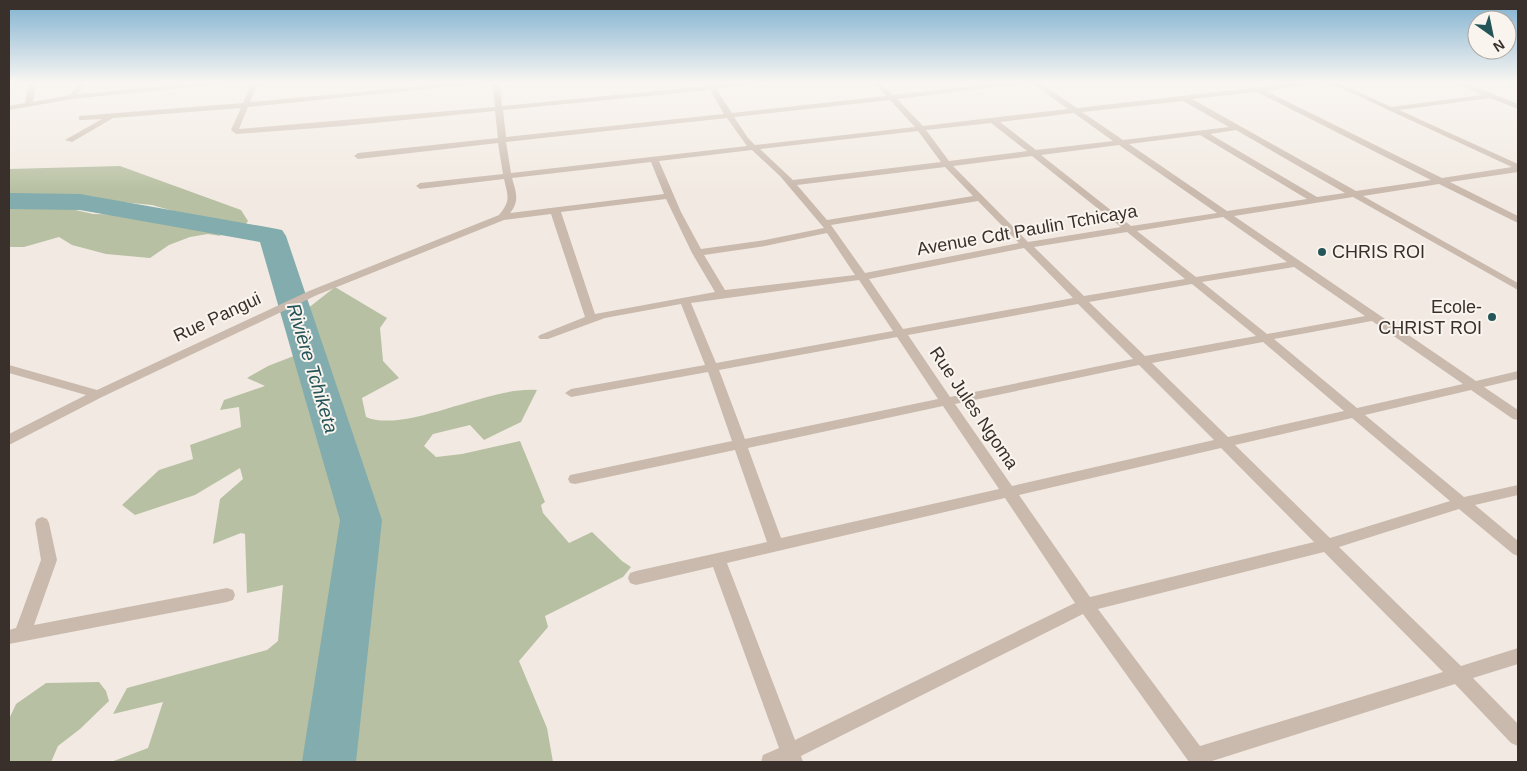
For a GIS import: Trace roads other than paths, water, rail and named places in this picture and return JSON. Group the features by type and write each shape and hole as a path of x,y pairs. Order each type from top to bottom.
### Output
{"street":[{"path":"69,140 107,119"},
{"path":"240,119 236,132 379,119"},
{"path":"500,119 512,205 502,216"},
{"path":"358,156 701,119"},
{"name":"Rue Jules Ngoma","path":"730,119 751,147 792,183 828,226 1086,605 1198,759"},
{"path":"912,119 946,163 1026,245 1518,737"},
{"path":"420,186 507,178 751,147 1001,119"},
{"path":"1088,119 1518,416"},
{"path":"1220,119 1358,194 1518,286"},
{"path":"1317,119 1518,220"},
{"path":"1411,119 1518,168"},
{"path":"993,120 1263,336 1518,550"},
{"path":"792,183 1236,128"},
{"path":"1201,132 1317,201"},
{"path":"654,160 668,196 697,252 722,294"},
{"name":"Avenue Cdt Paulin Tchicaya","path":"544,337 591,318 722,294 861,277 1026,245 1317,201 1518,168"},
{"name":"Rue Pangui","path":"9,440 98,394 313,293 502,216 668,196"},
{"path":"697,252 765,243 828,226 980,198"},
{"path":"555,210 591,318"},
{"path":"571,393 1080,300 1296,263"},
{"path":"685,301 712,367 776,545"},
{"path":"575,479 1263,336 1375,317"},
{"path":"9,369 98,394"},
{"path":"636,578 1225,444 1352,412 1518,375"},
{"path":"770,762 792,757 1086,605 1326,545 1461,503 1518,490"},
{"path":"15,636 49,560 42,523"},
{"path":"718,559 792,757"},
{"path":"15,636 227,595"},
{"path":"1198,759 1457,674 1518,656"}],"waterway":[{"name":"Rivière Tchiketa","path":"9,201 80,202 272,236 361,520 329,762"}],"place":[{"name":"CHRIS ROI","path":"1322,252"},
{"name":"Ecole- CHRIST ROI","path":"1492,317"}]}
